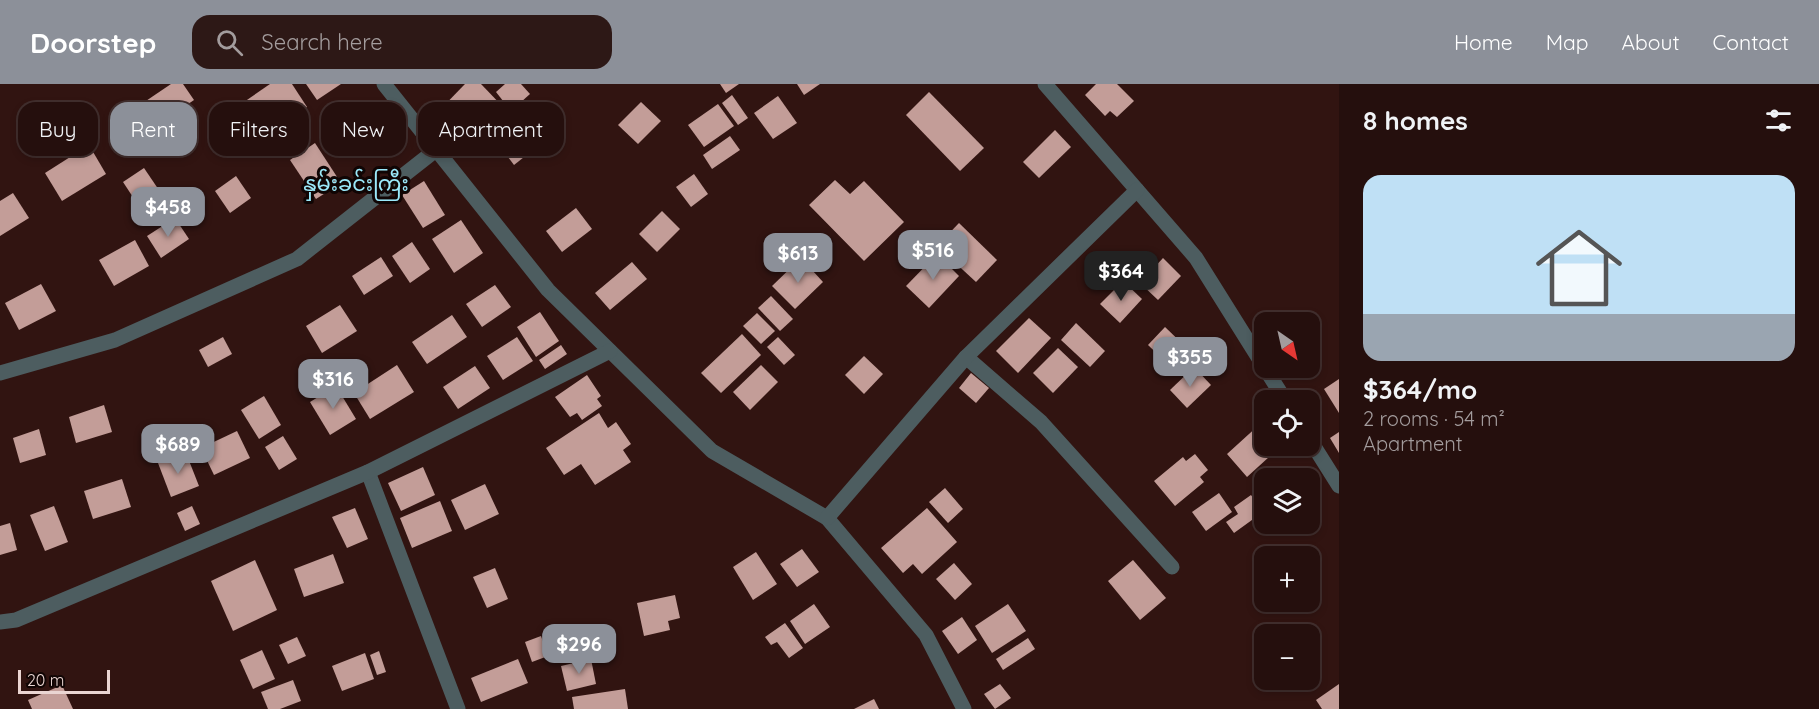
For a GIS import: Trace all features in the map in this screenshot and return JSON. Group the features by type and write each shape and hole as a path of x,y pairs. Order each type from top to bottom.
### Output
{"street":[{"path":"384,84 418,126"},
{"path":"1045,84 1196,258 1279,390"},
{"path":"0,373 115,340 297,259 428,156"},
{"path":"443,156 548,290 712,451 827,518 926,635 964,709"},
{"path":"827,518 966,357 1137,190"},
{"path":"0,622 16,620 369,472 610,351"},
{"path":"966,357 1041,422 1172,567"},
{"path":"1320,456 1339,486"},
{"path":"369,472 458,709"}],"building":[{"path":"171,84 183,84 194,100 191,102 144,102"},
{"path":"270,84 292,84 304,102 244,102"},
{"path":"306,84 341,84 317,100"},
{"path":"465,84 481,84 498,102 448,102"},
{"path":"505,84 521,84 530,94 521,102 504,102 496,92"},
{"path":"720,84 739,84 726,93"},
{"path":"797,84 820,84 804,95"},
{"path":"1096,84 1117,84 1134,101 1117,117 1110,111 1105,116 1085,95"},
{"path":"929,92 984,148 960,171 906,115"},
{"path":"732,95 748,118 738,125 722,103"},
{"path":"778,96 797,123 773,139 754,113"},
{"path":"641,102 661,121 638,144 618,125"},
{"path":"718,104 734,126 704,147 688,125"},
{"path":"1055,130 1071,147 1039,178 1023,162"},
{"path":"730,136 740,150 712,169 703,155"},
{"path":"315,143 321,156 323,156 341,183 316,199 290,160 296,156 309,156 309,147"},
{"path":"72,156 95,156 106,174 62,201 45,173"},
{"path":"507,156 525,156 514,165"},
{"path":"144,168 167,202 146,217 123,182"},
{"path":"694,174 708,194 691,207 676,187"},
{"path":"236,176 251,198 230,213 215,191"},
{"path":"835,180 850,194 864,181 904,222 864,261 809,205"},
{"path":"424,181 445,215 423,228 402,195"},
{"path":"13,193 29,218 0,236 0,201"},
{"path":"576,208 592,229 562,252 546,231"},
{"path":"662,211 680,229 657,252 639,234"},
{"path":"175,218 189,239 161,258 147,236"},
{"path":"461,220 483,253 454,273 432,239"},
{"path":"959,223 997,260 976,282 937,246"},
{"path":"135,240 149,266 114,286 99,260"},
{"path":"412,242 430,269 410,283 392,256"},
{"path":"937,254 959,276 929,308 906,286"},
{"path":"381,257 393,276 364,295 352,276"},
{"path":"801,258 823,282 795,309 772,286"},
{"path":"1163,258 1181,276 1158,300 1140,283"},
{"path":"632,262 647,279 610,310 595,293"},
{"path":"1123,281 1142,299 1120,323 1100,304"},
{"path":"41,284 56,311 19,330 5,303"},
{"path":"495,285 511,307 482,327 466,304"},
{"path":"771,296 793,319 780,331 758,308"},
{"path":"340,305 357,331 322,353 306,326"},
{"path":"540,312 559,341 536,357 517,327"},
{"path":"757,313 775,331 761,344 743,326"},
{"path":"452,315 467,337 427,364 412,342"},
{"path":"1029,318 1051,338 1018,373 996,351"},
{"path":"1076,323 1105,351 1090,367 1061,340"},
{"path":"1165,327 1191,352 1174,370 1148,345"},
{"path":"742,334 761,355 721,393 701,373"},
{"path":"223,337 232,354 208,367 199,350"},
{"path":"517,337 533,361 503,380 487,356"},
{"path":"778,337 795,355 784,365 767,347"},
{"path":"561,345 567,354 545,369 539,360"},
{"path":"1058,348 1078,367 1053,393 1033,373"},
{"path":"864,356 883,374 864,394 845,375"},
{"path":"397,365 414,392 370,419 354,393"},
{"path":"761,365 778,382 750,410 733,392"},
{"path":"475,366 490,388 458,409 443,387"},
{"path":"1194,367 1211,385 1187,408 1170,390"},
{"path":"971,373 989,388 976,403 959,388"},
{"path":"587,375 601,396 597,399 602,406 582,420 577,413 570,417 555,397"},
{"path":"1339,379 1339,413 1324,389"},
{"path":"336,386 356,419 330,435 310,402"},
{"path":"264,396 281,425 259,439 241,410"},
{"path":"104,405 112,432 76,443 69,417"},
{"path":"599,413 608,428 616,422 631,444 623,450 631,462 595,485 581,464 564,475 546,448"},
{"path":"39,429 46,455 20,463 13,438"},
{"path":"1254,429 1254,456 1270,456 1254,468 1247,477 1227,454"},
{"path":"237,431 250,458 214,475 201,448"},
{"path":"1339,432 1339,453 1330,438"},
{"path":"283,436 297,459 279,470 265,447"},
{"path":"186,453 199,486 171,497 158,463"},
{"path":"1195,454 1208,470 1200,477 1204,482 1175,506 1154,481 1183,457 1186,461"},
{"path":"423,467 435,495 401,511 388,483"},
{"path":"122,479 131,507 93,519 84,491"},
{"path":"485,484 499,514 465,530 451,500"},
{"path":"945,488 963,509 948,523 929,502"},
{"path":"1219,493 1232,512 1206,531 1192,512"},
{"path":"1251,495 1254,499 1254,519 1234,533 1226,522 1238,514 1234,507"},
{"path":"440,501 452,531 412,548 400,518"},
{"path":"54,506 68,542 45,551 30,515"},
{"path":"192,506 200,524 185,531 177,513"},
{"path":"355,508 368,539 347,548 332,517"},
{"path":"927,508 957,542 922,574 913,564 903,573 881,548"},
{"path":"10,523 17,550 0,555 0,526"},
{"path":"802,549 819,572 797,587 780,564"},
{"path":"756,552 777,584 753,600 733,567"},
{"path":"333,554 344,583 304,597 294,569"},
{"path":"255,560 277,610 233,631 211,581"},
{"path":"1133,560 1166,598 1140,620 1108,581"},
{"path":"954,563 972,584 955,600 936,579"},
{"path":"495,568 508,599 487,608 473,577"},
{"path":"675,595 680,618 668,621 670,630 644,636 637,603"},
{"path":"814,604 830,627 805,644 790,621"},
{"path":"1008,604 1026,631 992,653 975,626"},
{"path":"962,617 977,640 958,654 942,631"},
{"path":"785,623 803,648 789,658 777,642 771,645 765,637"},
{"path":"600,624 607,646 587,652 580,631"},
{"path":"541,636 548,656 532,662 525,642"},
{"path":"297,637 306,656 288,664 279,645"},
{"path":"1028,638 1035,649 1003,670 996,659"},
{"path":"262,650 275,679 253,689 240,660"},
{"path":"379,651 386,672 377,675 370,655"},
{"path":"365,653 374,679 342,691 332,666"},
{"path":"518,659 528,683 481,702 471,678"},
{"path":"591,659 596,684 567,691 561,666"},
{"path":"293,680 301,701 280,709 268,709 261,692"},
{"path":"1000,684 1011,698 995,709 984,694"},
{"path":"1339,684 1339,709 1322,709 1316,700"},
{"path":"62,685 73,709 32,709 28,700"},
{"path":"625,689 628,709 574,709 572,697"},
{"path":"874,699 879,709 854,709"}],"district":[{"name":"နှမ်းခင်းကြီး","path":"356,183"}]}
